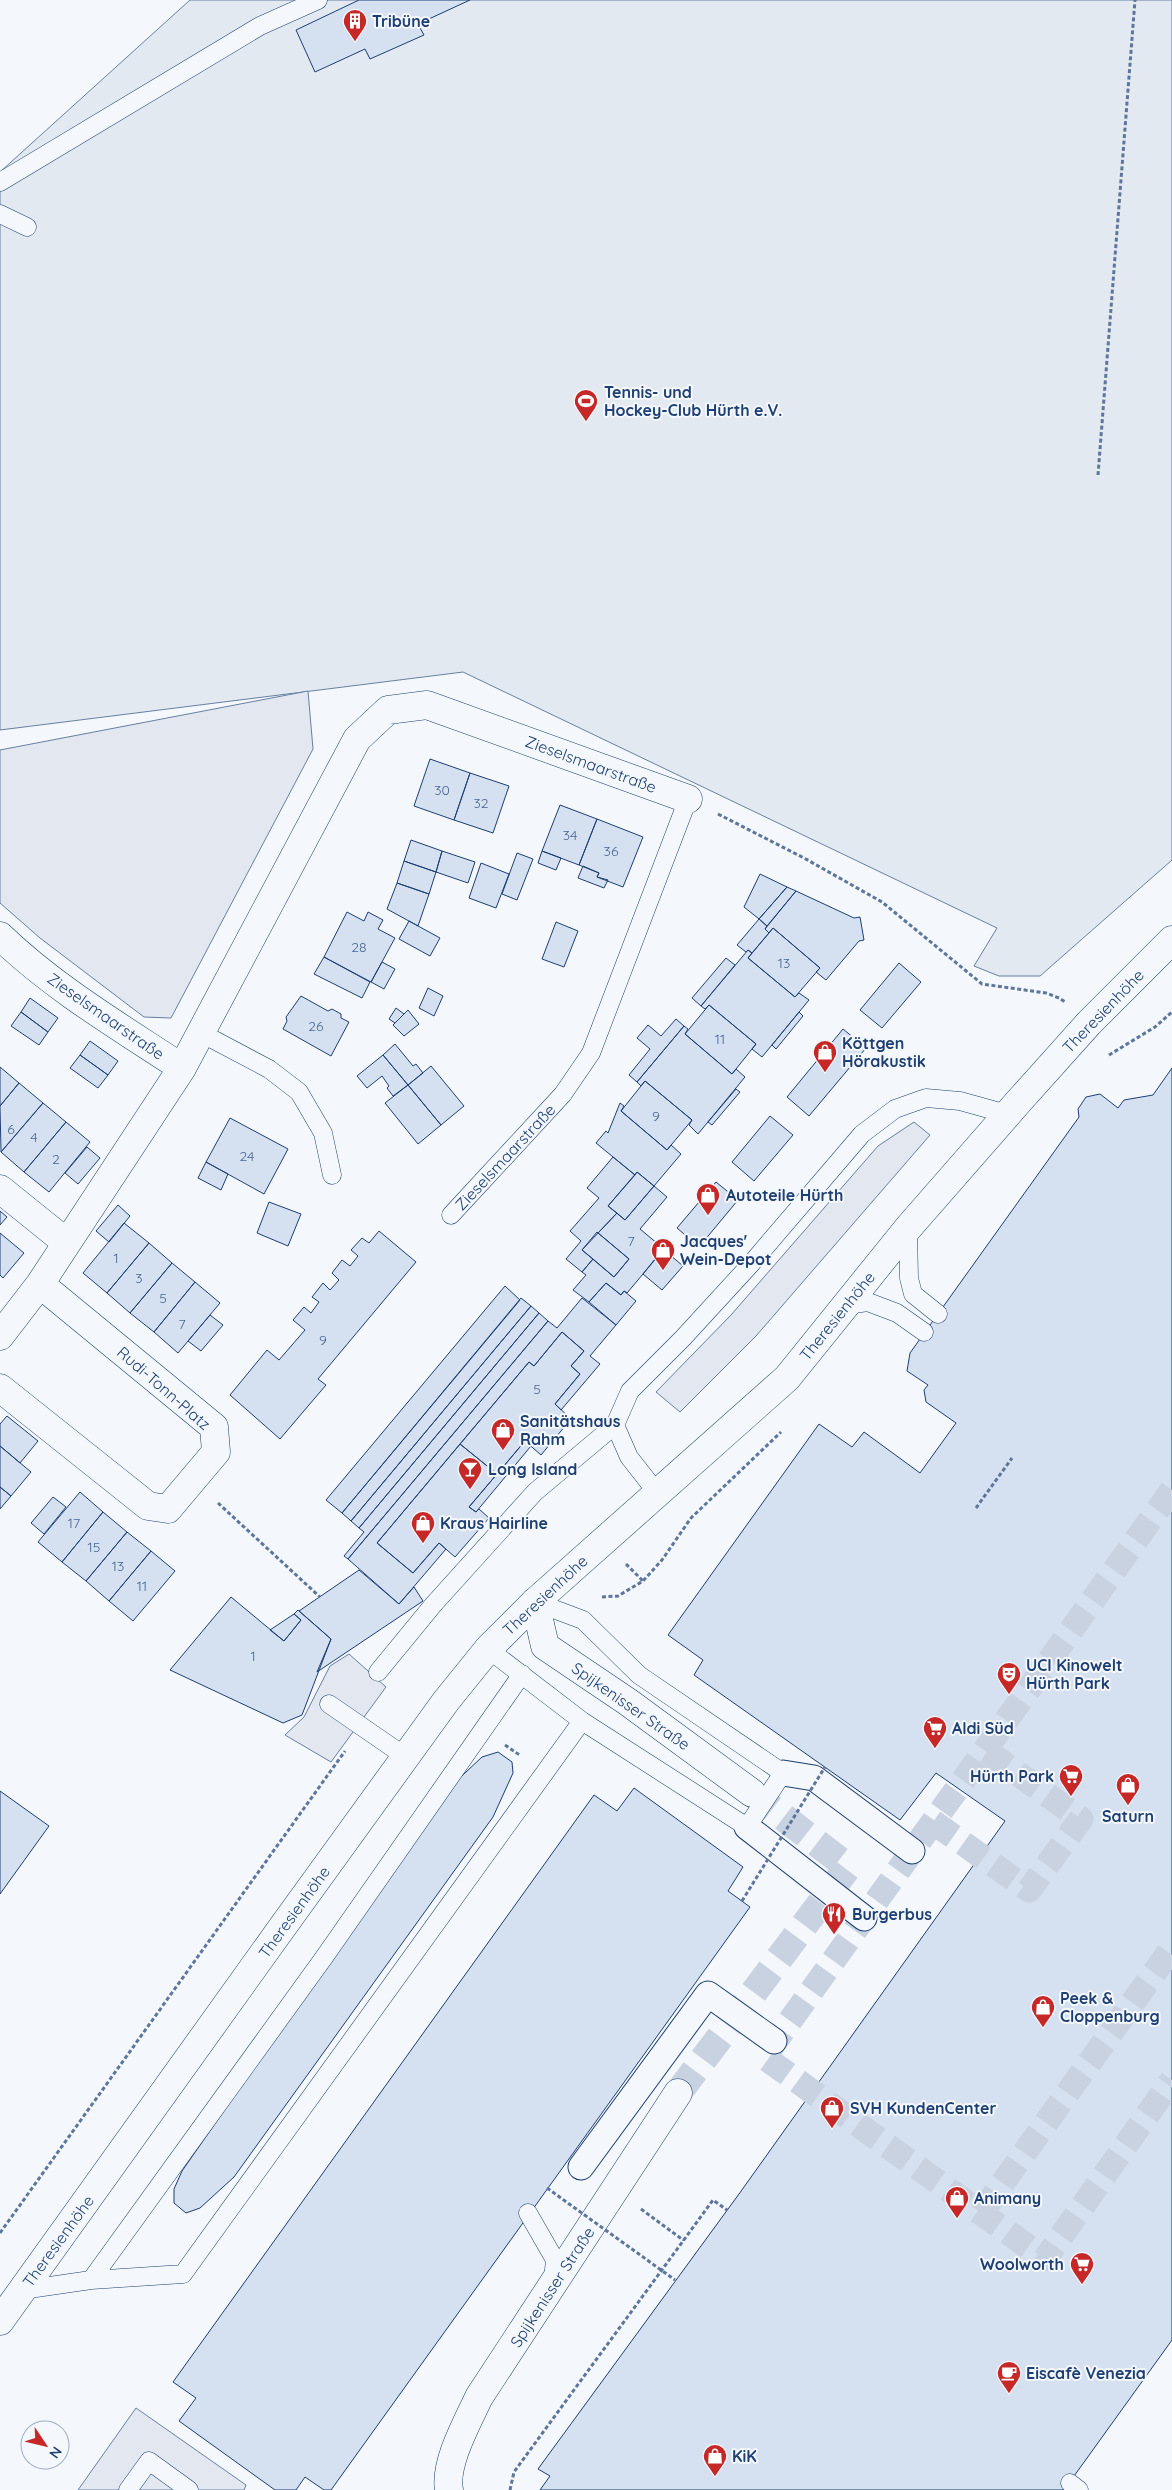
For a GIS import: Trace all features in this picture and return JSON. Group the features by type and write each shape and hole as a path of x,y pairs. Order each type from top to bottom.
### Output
{"street":[{"name":"Zieselsmaarstraße","path":"0,936 21,956 82,1001 182,1068 357,739 388,710 427,705 688,799"},
{"name":"Theresienhöhe","path":"0,2321 406,1757 488,1649 535,1602 787,1378 908,1228 1007,1114 1089,1023 1172,940"},
{"path":"0,1336 40,1284 182,1068"},
{"path":"0,1189 67,1243"},
{"name":"Rudi-Tonn-Platz","path":"0,1388 148,1506 168,1509 216,1452 214,1427 40,1284"},
{"name":"Spijkenisser Straße","path":"535,1602 545,1646 628,1702 752,1793"},
{"path":"783,1773 814,1778 912,1851"},
{"path":"746,1827 864,1918"},
{"path":"581,2167 708,1994 774,2041"},
{"name":"Spijkenisser Straße","path":"448,2490 447,2482 458,2444 479,2397 551,2290 678,2093"}],"lane":[{"path":"0,182 260,26 318,0"},
{"path":"0,214 27,227"},
{"name":"Zieselsmaarstraße","path":"451,1216 563,1094 591,1053 688,799"},
{"path":"201,1033 269,1069 299,1092 324,1133 332,1175"},
{"path":"378,1672 433,1605 535,1492 614,1425 630,1391 683,1338 750,1265 862,1134 895,1109 926,1098 960,1101 1007,1114"},
{"path":"908,1228 908,1278 913,1294 938,1314"},
{"path":"846,1305 868,1302 897,1313 924,1332"},
{"path":"614,1425 630,1457 658,1494"},
{"path":"488,1649 582,1721 746,1827 783,1773 639,1675 583,1620 535,1602"},
{"path":"92,2280 325,1956 522,1674"},
{"path":"330,1704 406,1757"},
{"path":"22,2290 92,2280 183,2274 582,1721"},
{"path":"528,2213 555,2260 551,2290"},
{"path":"128,2490 149,2461 189,2490"}],"path":[{"path":"1098,476 1135,0"},
{"path":"688,799 804,858 882,902 982,984 1046,993 1059,998"},
{"path":"976,1508 1012,1458"},
{"path":"194,1480 320,1596"},
{"path":"0,2233 362,1727"},
{"path":"742,1901 825,1768"},
{"path":"547,2188 676,2280"},
{"path":"510,2490 514,2472 713,2200 727,2210"}],"shaded area":[{"name":"Tennis- und Hockey-Club Hürth e.V.","path":"190,0 1172,0 1172,860 1040,976 999,976 974,966 997,928 463,672 0,730 0,172"},
{"path":"308,691 313,749 171,1018 144,1017 40,938 0,903 0,750"},
{"path":"914,1122 930,1135 756,1336 680,1412 656,1392 731,1315 878,1146"},
{"path":"349,1654 386,1687 331,1762 285,1735 304,1717 330,1666"},
{"path":"136,2408 246,2485 244,2490 78,2490"}],"building":[{"name":"Tribüne","path":"359,0 470,0 418,24 424,35 370,59 365,49 315,72 296,30"},
{"path":"430,759 470,773 454,820 414,806"},
{"path":"470,773 509,786 493,833 454,820"},
{"path":"560,805 597,819 579,865 542,851"},
{"path":"597,819 643,837 623,887 597,877 599,873 579,865"},
{"path":"411,840 442,851 436,872 404,861"},
{"path":"442,851 475,862 468,883 436,872"},
{"path":"542,851 561,858 556,870 538,863"},
{"path":"517,853 533,859 517,900 502,894"},
{"path":"404,861 436,872 429,894 397,883"},
{"path":"481,863 509,874 496,908 469,898"},
{"path":"583,866 599,873 597,877 608,880 604,888 578,878"},
{"path":"760,874 787,887 759,919 744,907"},
{"path":"397,883 429,894 418,926 387,909"},
{"path":"787,887 796,891 767,926 759,919"},
{"path":"796,891 854,918 860,917 864,940 859,941 826,980 816,972 820,968 773,928 769,933 765,929"},
{"path":"347,912 364,921 368,912 383,920 378,929 395,938 371,982 324,957"},
{"path":"759,919 767,926 765,929 769,933 752,953 748,950 746,952 737,945"},
{"path":"409,921 440,938 430,956 399,939"},
{"path":"556,922 578,931 564,967 542,959"},
{"path":"773,928 820,968 795,997 748,958"},
{"path":"748,950 752,953 748,958 795,997 799,993 809,1000 762,1057 752,1049 756,1044 709,1005 705,1009 701,1006"},
{"path":"324,957 370,982 362,998 314,974"},
{"path":"726,958 735,965 701,1006 692,998"},
{"path":"382,962 395,969 384,989 371,982"},
{"path":"899,963 921,982 882,1028 860,1010"},
{"path":"428,988 443,996 434,1016 419,1008"},
{"path":"301,996 328,1011 332,1009 341,1014 341,1018 349,1022 331,1056 283,1029 287,1021 286,1017"},
{"path":"30,998 58,1018 48,1032 21,1012"},
{"path":"709,1005 756,1044 732,1074 685,1034"},
{"path":"396,1008 404,1014 395,1023 389,1019"},
{"path":"408,1010 419,1024 404,1036 393,1025"},
{"path":"21,1012 48,1032 39,1045 11,1026"},
{"path":"799,1012 803,1016 776,1049 772,1045"},
{"path":"676,1019 684,1026 637,1082 629,1075 650,1049 637,1038 648,1025 661,1036"},
{"path":"684,1026 688,1029 685,1034 732,1074 736,1069 745,1077 698,1134 689,1125 692,1120 645,1081 641,1086 637,1082"},
{"path":"843,1029 866,1048 809,1116 787,1097"},
{"path":"90,1041 118,1061 108,1075 80,1055"},
{"path":"395,1044 413,1066 416,1064 423,1073 408,1085 383,1055"},
{"path":"80,1055 108,1075 98,1088 70,1068"},
{"path":"383,1055 408,1085 393,1096 382,1076 367,1088 357,1076"},
{"path":"431,1066 464,1106 441,1125 408,1085"},
{"path":"0,1067 19,1083 0,1106"},
{"name":"Hürth Park","path":"1172,1068 1172,2340 1064,2490 540,2490 550,2476 538,2469 739,2194 1005,1821 936,1773 900,1820 694,1675 703,1660 668,1635 819,1424 852,1447 864,1432 920,1473 956,1423 926,1402 924,1390 928,1385 907,1371 910,1353 1079,1117 1078,1109 1086,1097 1100,1094 1118,1108 1124,1100 1153,1095"},
{"path":"645,1081 692,1120 667,1150 621,1111"},
{"path":"19,1083 43,1103 1,1152 0,1106"},
{"path":"408,1085 441,1125 418,1144 385,1103"},
{"path":"736,1089 740,1092 712,1125 708,1122"},
{"path":"43,1103 66,1122 24,1172 1,1152"},
{"path":"620,1103 624,1106 621,1111 667,1150 671,1145 681,1154 654,1186 637,1172 635,1175 596,1143 606,1131 608,1133"},
{"path":"770,1116 793,1135 754,1181 732,1162"},
{"path":"230,1118 288,1149 264,1194 206,1162"},
{"path":"66,1122 90,1142 49,1192 24,1172"},
{"path":"87,1147 100,1158 78,1184 65,1173"},
{"path":"613,1157 635,1175 608,1206 617,1213 582,1250 593,1259 582,1272 566,1259 581,1241 570,1231 599,1198 587,1188"},
{"path":"206,1162 228,1174 221,1190 198,1178"},
{"path":"637,1172 654,1186 625,1220 608,1206"},
{"path":"716,1182 738,1200 699,1247 677,1228"},
{"path":"654,1186 667,1197 640,1229 664,1249 627,1293 624,1291 621,1295 606,1283 589,1302 573,1290 586,1275 582,1272 593,1259 614,1277 629,1259 598,1233 617,1213 625,1220"},
{"path":"269,1202 301,1214 288,1246 257,1233"},
{"path":"118,1205 130,1216 109,1242 96,1231"},
{"path":"0,1211 7,1217 0,1225"},
{"path":"124,1223 149,1243 107,1293 83,1273"},
{"path":"379,1231 416,1262 318,1379 326,1385 280,1439 230,1395 267,1350 279,1360 305,1330 293,1320 304,1307 311,1313 319,1302 312,1297 323,1283 330,1290 339,1280 332,1273 342,1260 350,1266 358,1256 351,1250 362,1238 369,1243"},
{"path":"597,1232 629,1259 614,1277 582,1250"},
{"path":"0,1233 24,1253 3,1278 0,1275"},
{"path":"149,1243 172,1263 130,1313 107,1293"},
{"path":"663,1249 683,1266 662,1290 643,1274"},
{"path":"172,1263 195,1282 154,1332 130,1313"},
{"path":"195,1282 220,1303 178,1353 154,1332"},
{"path":"606,1283 621,1295 624,1291 636,1301 616,1325 589,1302"},
{"path":"505,1286 520,1300 342,1513 326,1500"},
{"path":"521,1298 531,1306 351,1521 342,1513"},
{"path":"582,1298 616,1325 590,1356 600,1364 561,1410 555,1404 580,1374 571,1366 584,1351 562,1332 534,1366 529,1362 377,1543 413,1573 439,1543 446,1549 399,1604 348,1559 548,1321 557,1328"},
{"path":"531,1306 539,1313 359,1528 351,1521"},
{"path":"539,1313 548,1321 348,1559 344,1556 364,1532 359,1528"},
{"path":"210,1315 223,1325 201,1351 188,1341"},
{"path":"562,1332 584,1351 571,1366 580,1374 555,1404 571,1419 541,1455 525,1441 497,1474 460,1444 529,1362 534,1366"},
{"path":"7,1416 38,1441 20,1463 0,1446 0,1424"},
{"path":"525,1441 531,1446 476,1512 469,1507"},
{"path":"460,1444 497,1474 469,1507 476,1512 479,1509 489,1518 455,1557 439,1543 413,1573 377,1543"},
{"path":"0,1446 31,1472 11,1496 0,1487"},
{"path":"0,1487 11,1496 0,1509"},
{"path":"80,1492 103,1512 62,1562 38,1542"},
{"path":"53,1497 66,1507 44,1534 31,1523"},
{"path":"103,1512 127,1532 86,1581 62,1562"},
{"path":"127,1532 151,1551 109,1601 86,1581"},
{"path":"151,1551 175,1571 133,1621 109,1601"},
{"path":"359,1570 399,1604 414,1587 423,1601 317,1672 331,1639 299,1611"},
{"path":"231,1597 284,1641 301,1620 294,1614 298,1610 331,1639 302,1715 283,1723 170,1670"},
{"path":"294,1614 301,1620 284,1641 270,1630"},
{"path":"498,1752 512,1762 513,1773 493,1817 234,2177 200,2208 186,2213 174,2203 174,2189 182,2171 450,1787 482,1757"},
{"path":"634,1788 743,1867 728,1891 750,1907 331,2490 324,2490 305,2477 296,2490 275,2490 179,2421 196,2398 173,2382 594,1795 617,1811"},
{"path":"0,1791 49,1826 0,1894"}],"tunnel":[{"path":"1172,1490 764,2057 1045,2259 1172,2080"},
{"path":"933,1822 1029,1890 1081,1819 985,1750"},
{"path":"678,2093 848,1867 752,1793"},
{"path":"981,2213 1172,1948"}],"place":[{"name":"Tribüne","path":"355,42"},
{"name":"Tennis- und Hockey-Club Hürth e.V.","path":"586,422"},
{"name":"Köttgen Hörakustik","path":"825,1073"},
{"name":"Autoteile Hürth","path":"708,1216"},
{"name":"Jacques' Wein-Depot","path":"663,1271"},
{"name":"Sanitätshaus Rahm","path":"503,1451"},
{"name":"Long Island","path":"470,1490"},
{"name":"Kraus Hairline","path":"423,1544"},
{"name":"UCI Kinowelt Hürth Park","path":"1009,1695"},
{"name":"Aldi Süd","path":"935,1749"},
{"name":"Hürth Park","path":"1071,1797"},
{"name":"Saturn","path":"1128,1806"},
{"name":"Burgerbus","path":"834,1935"},
{"name":"Peek & Cloppenburg","path":"1043,2028"},
{"name":"SVH KundenCenter","path":"832,2129"},
{"name":"Animany","path":"957,2219"},
{"name":"Woolworth","path":"1082,2285"},
{"name":"Eiscafè Venezia","path":"1009,2394"},
{"name":"KiK","path":"715,2477"}]}
